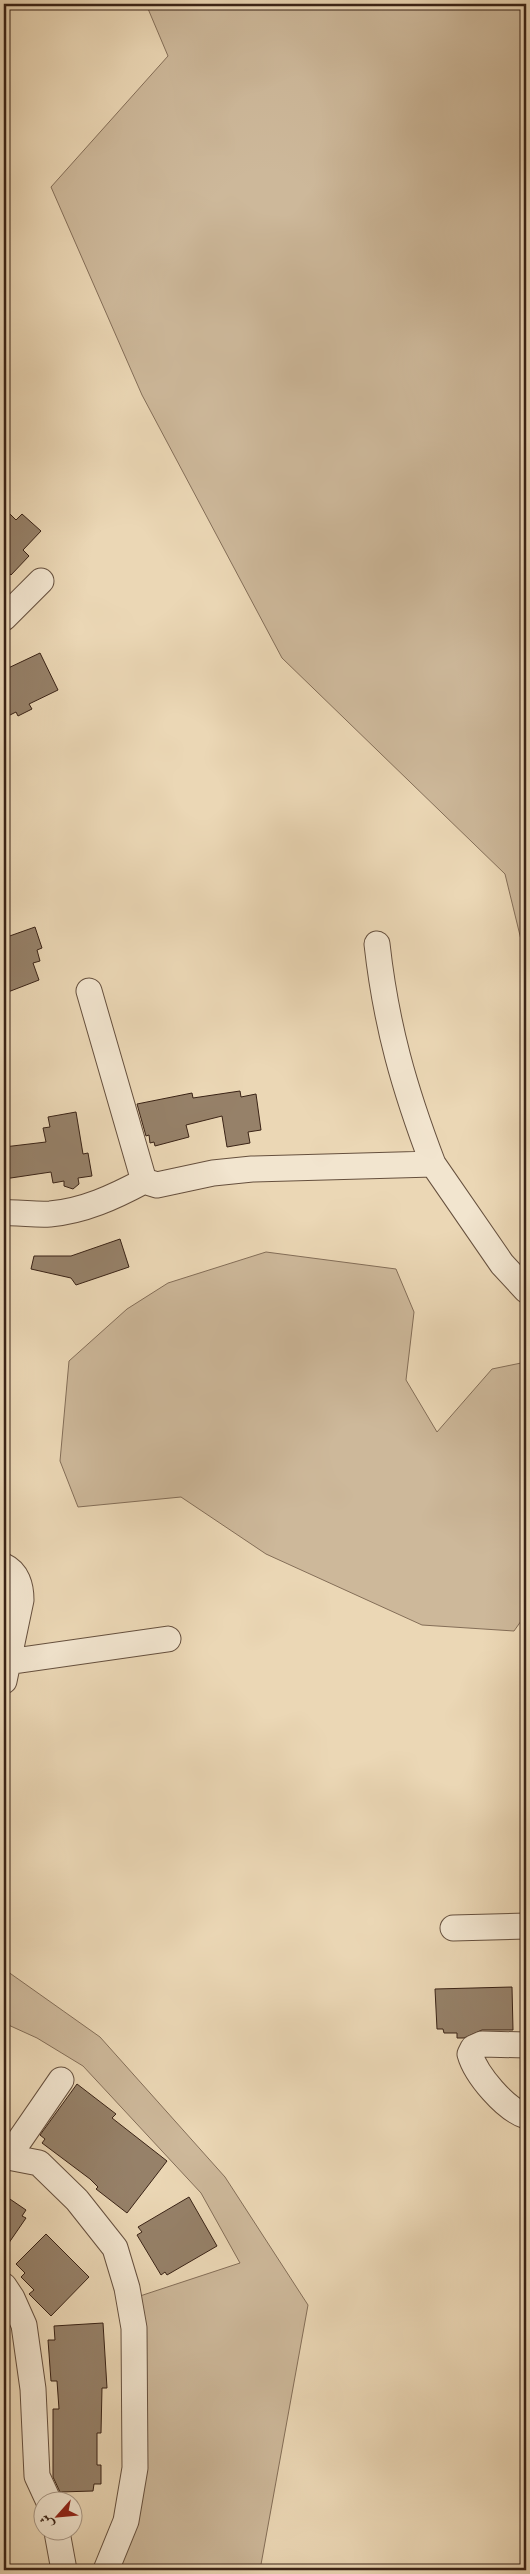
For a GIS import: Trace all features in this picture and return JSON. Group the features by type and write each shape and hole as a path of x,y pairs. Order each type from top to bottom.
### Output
{"street":[{"path":"4,618 41,581"},
{"path":"377,944 386,1014 396,1054 406,1092 433,1164 502,1264 526,1290"},
{"path":"89,991 144,1182"},
{"path":"4,1213 48,1214 72,1211 116,1196 144,1182 157,1185 213,1173 260,1169 433,1164"},
{"path":"4,1566 14,1574 21,1592 21,1600 5,1672 168,1640"},
{"path":"453,1928 526,1926"},
{"path":"526,2045 482,2044 473,2048 470,2054 480,2075 498,2095 526,2116"},
{"path":"61,2080 6,2155 39,2164 77,2200 115,2248 127,2288 134,2328 135,2468 126,2520 106,2570"},
{"path":"4,2286 12,2298 24,2325 33,2389 37,2476 44,2492"},
{"path":"59,2542 64,2570"}],"shaded area":[{"path":"146,4 526,4 526,960 505,874 282,658 142,395 51,187 168,56"},
{"path":"266,1252 396,1269 414,1312 406,1380 437,1432 492,1369 526,1362 526,1614 514,1631 422,1625 266,1554 181,1497 78,1507 60,1461 69,1361 127,1309 168,1283"},
{"path":"4,1969 100,2037 225,2177 308,2305 260,2570 117,2570 140,2296 240,2263 201,2193 83,2066 37,2038 4,2023"}],"building":[{"path":"4,508 16,520 22,514 41,531 23,550 29,556 11,575 4,568"},
{"path":"40,653 58,690 29,704 32,709 18,716 16,712 4,718 4,670"},
{"path":"35,927 42,948 37,950 40,961 33,963 39,980 8,992 4,980 4,938"},
{"path":"240,1091 241,1097 256,1094 261,1130 248,1132 250,1143 227,1147 222,1116 186,1125 189,1137 155,1146 154,1142 150,1143 149,1135 146,1136 137,1104 192,1093 193,1098"},
{"path":"76,1112 83,1154 88,1153 92,1176 78,1178 79,1184 73,1189 64,1186 64,1181 53,1183 51,1172 4,1179 4,1147 46,1142 43,1128 50,1127 48,1117"},
{"path":"120,1239 129,1267 76,1285 71,1278 31,1269 34,1256 71,1256"},
{"path":"512,1987 513,2030 482,2030 464,2038 457,2038 457,2033 444,2033 443,2029 437,2029 435,1989"},
{"path":"77,2084 116,2114 112,2118 167,2161 127,2213 96,2189 98,2187 90,2179 42,2143 45,2139 40,2135"},
{"path":"4,2195 26,2210 22,2216 26,2218 4,2250"},
{"path":"189,2197 217,2246 167,2275 165,2272 161,2275 137,2235 142,2232 138,2227"},
{"path":"46,2234 89,2277 51,2316 29,2294 34,2290 21,2277 25,2273 16,2264"},
{"path":"103,2323 107,2388 102,2388 101,2433 97,2433 97,2465 101,2465 101,2484 94,2484 93,2491 60,2492 53,2477 53,2409 59,2409 57,2381 51,2381 48,2340 55,2340 54,2326"}]}
